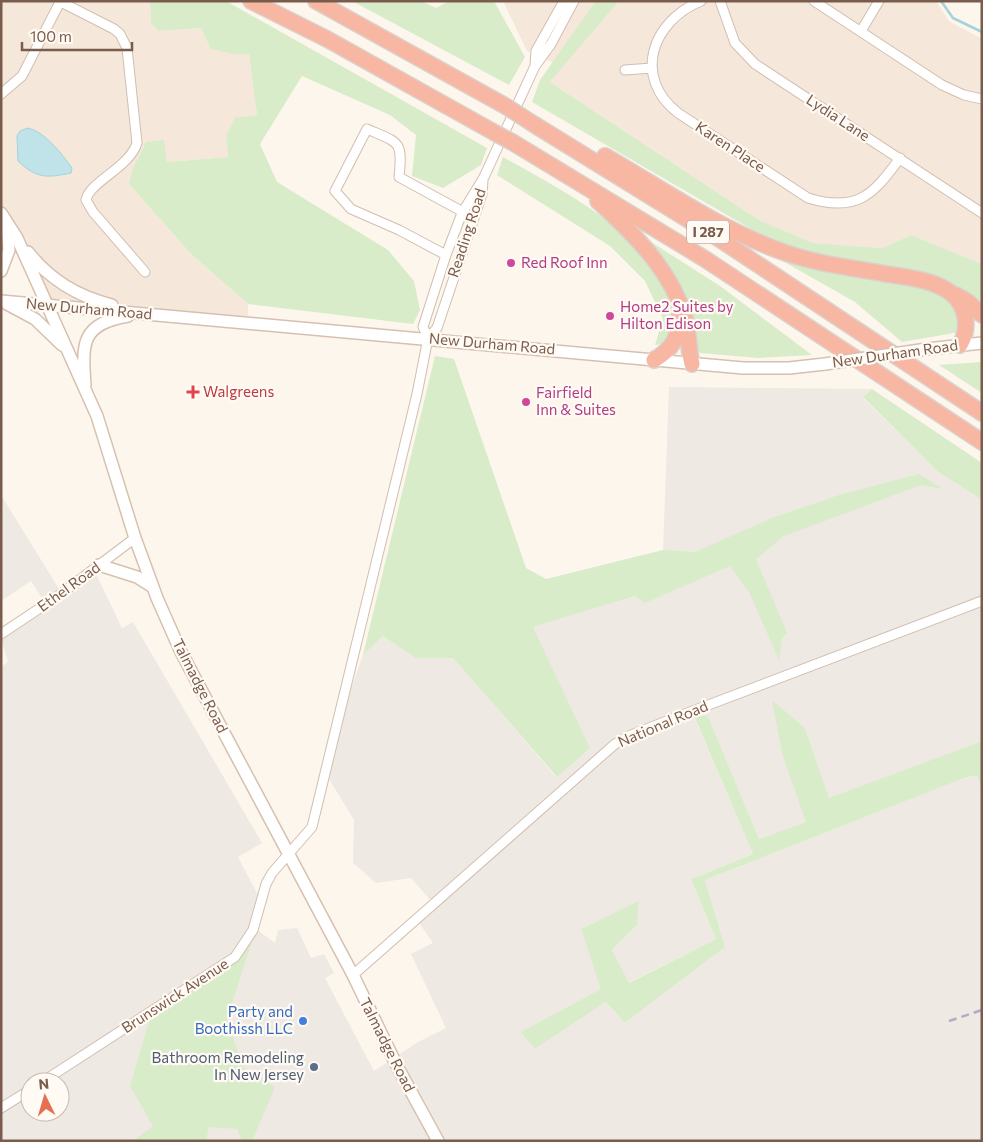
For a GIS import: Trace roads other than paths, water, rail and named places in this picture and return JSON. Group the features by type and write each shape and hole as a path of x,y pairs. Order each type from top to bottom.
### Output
{"highway":[{"name":"I 287","path":"251,1 326,39 569,175 705,259 982,442"},
{"name":"I 287","path":"316,1 507,107 759,264 982,413"},
{"path":"549,133 560,130 760,244 818,261 914,278 938,286 968,302 982,315"},
{"path":"569,175 645,248 662,270 685,318 692,364"},
{"path":"952,294 966,317 966,330 960,345"},
{"path":"654,360 669,350 676,340 679,324 679,303"}],"street":[{"path":"536,66 536,51 564,1"},
{"path":"484,177 536,66 551,44 574,1"},
{"name":"Karen Place","path":"701,1 683,10 663,29 654,49 652,68 657,87 671,107 808,198 822,202 839,203 864,197 877,189 900,158"},
{"name":"Lydia Lane","path":"720,1 735,43 754,64 981,212"},
{"path":"814,1 942,85 982,99"},
{"path":"860,31 879,1"},
{"path":"1,94 22,76 60,2 114,29 120,34 127,48 137,143 131,157 90,192 86,200 93,212 146,272"},
{"path":"625,70 652,68"},
{"path":"446,255 399,230 350,209 335,191 367,129 396,142 401,154 399,177 474,218"},
{"name":"Reading Road","path":"484,177 482,194 437,328 428,338 423,327 446,255 462,213 484,177"},
{"path":"1,271 9,250 4,217"},
{"name":"Talmadge Road","path":"4,217 17,238 97,416 135,538 153,587 180,650 438,1141"},
{"path":"17,238 38,264 66,287 99,302 142,314"},
{"path":"1,301 35,319 67,351"},
{"name":"New Durham Road","path":"1,301 761,369 825,364 982,343"},
{"path":"85,391 83,346 87,336 95,327 108,320 142,314"},
{"name":"Brunswick Avenue","path":"58,1072 235,958 252,930 266,884 272,873 309,831 314,821 417,394 428,338"},
{"name":"Ethel Road","path":"1,634 135,538"},
{"path":"99,565 137,577 153,587"},
{"name":"National Road","path":"352,976 615,744 631,735 673,718 982,601"},
{"path":"1,1108 20,1096"}],"water":[{"path":"28,128 41,134 53,144 72,168 71,173 43,176 31,171 18,161 17,136 20,131"}],"waterway":[{"path":"941,1 953,18 982,32"}],"railway":[{"path":"949,1021 982,1010"}],"place":[{"name":"Red Roof Inn","path":"511,263"},
{"name":"Home2 Suites by Hilton Edison","path":"610,316"},
{"name":"Walgreens","path":"193,392"},
{"name":"Fairfield Inn & Suites","path":"526,402"},
{"name":"Party and Boothissh LLC","path":"303,1021"},
{"name":"Bathroom Remodeling In New Jersey","path":"314,1067"}]}
